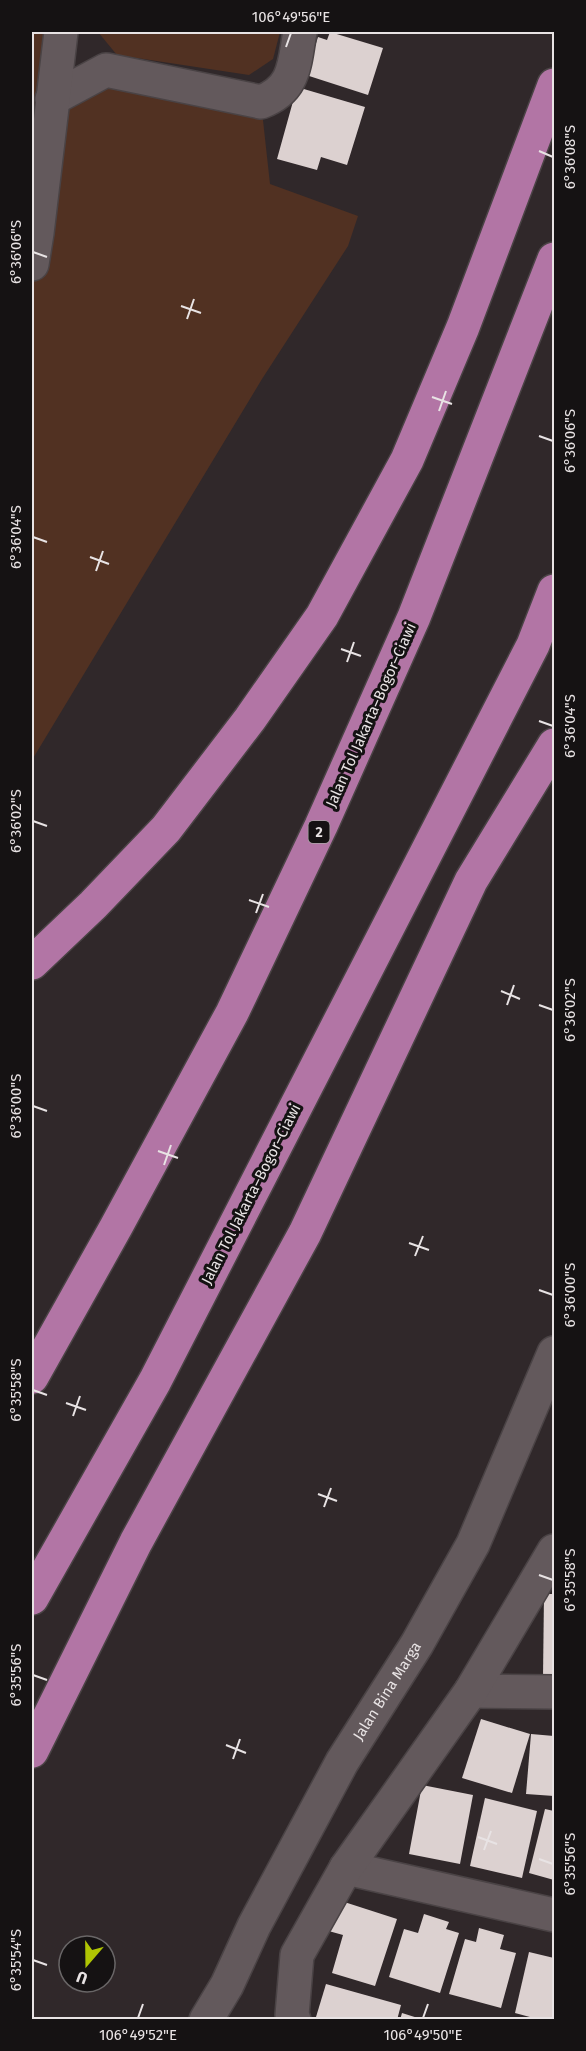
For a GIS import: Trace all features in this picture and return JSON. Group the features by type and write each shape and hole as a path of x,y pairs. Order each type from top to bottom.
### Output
{"highway":[{"path":"32,963 93,905 166,829 250,719 322,616 407,460 463,327 555,84"},
{"name":"Jalan Tol Jakarta–Bogor–Ciawi","path":"32,1377 232,1013 321,826 414,617 555,259"},
{"name":"Jalan Tol Jakarta–Bogor–Ciawi","path":"32,1598 155,1381 533,645 555,591"},
{"path":"32,1751 136,1542 305,1233 471,881 555,745"}],"street":[{"path":"62,32 106,70 261,102 275,96 290,79 300,32"},
{"path":"32,264 62,32"},
{"path":"52,99 106,70"},
{"name":"Jalan Bina Marga","path":"206,2019 227,1985 254,1926 342,1762 417,1644 473,1544 555,1353"},
{"path":"294,2019 292,2015 297,1955 346,1868 471,1692 555,1551"},
{"path":"471,1692 555,1692"},
{"path":"346,1868 555,1915"}],"shaded area":[{"path":"32,32 44,32 32,147"},
{"path":"98,32 280,32 273,59 249,75 117,55"},
{"path":"106,70 261,102 270,184 358,216 348,246 262,379 32,760 32,237 52,99"}],"building":[{"path":"330,32 383,48 368,95 306,75 318,37 327,40"},
{"path":"297,87 365,107 347,165 321,157 317,170 277,159"},
{"path":"544,1594 554,1594 554,1677 543,1677"},
{"path":"481,1719 530,1734 512,1793 462,1778"},
{"path":"531,1734 554,1736 554,1796 526,1794"},
{"path":"422,1785 473,1795 460,1864 409,1854"},
{"path":"485,1798 537,1811 522,1878 470,1866"},
{"path":"545,1809 554,1811 554,1880 529,1873"},
{"path":"335,1899 397,1919 375,1986 332,1973 343,1935 325,1930"},
{"path":"424,1914 449,1922 446,1929 459,1933 440,1993 389,1977 404,1929 418,1933"},
{"path":"479,1928 504,1935 500,1949 516,1953 501,2008 449,1994 465,1939 476,1942"},
{"path":"529,1952 554,1958 554,2020 541,2020 515,2013"},
{"path":"326,1984 401,2005 397,2020 326,2020 316,2017"},
{"path":"402,2013 421,2019 421,2020 400,2020"}]}
